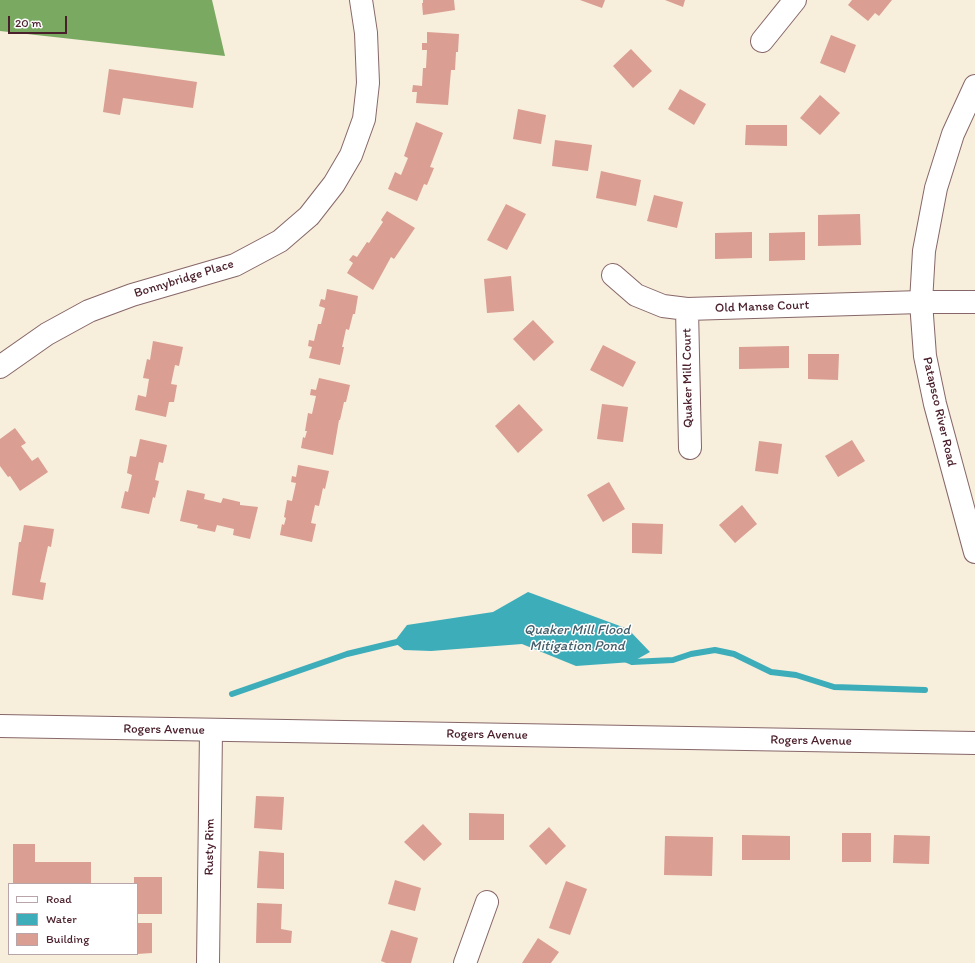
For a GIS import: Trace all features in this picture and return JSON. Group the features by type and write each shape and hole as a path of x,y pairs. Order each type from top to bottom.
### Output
{"street":[{"name":"Bonnybridge Place","path":"0,367 47,334 89,311 132,295 235,265 280,241 309,216 334,184 351,155 364,119 368,83 366,33 361,0"},
{"path":"762,41 795,0"},
{"name":"Patapsco River Road","path":"975,86 953,134 936,188 924,251 921,302 925,356 935,404 975,552"},
{"name":"Old Manse Court","path":"613,276 636,295 663,306 687,309 921,302 975,302"},
{"name":"Quaker Mill Court","path":"687,309 690,448"},
{"name":"Rogers Avenue","path":"0,726 211,731 975,743"},
{"name":"Rusty Rim","path":"208,963 211,731"},
{"path":"465,963 487,902"}],"green space":[{"path":"0,0 212,0 225,56 0,31"}],"water":[{"name":"Quaker Mill Flood Mitigation Pond","path":"528,592 628,629 650,652 632,662 576,666 522,644 431,651 404,650 394,642 407,625 493,612"}],"building":[{"path":"423,0 454,0 455,10 423,15"},
{"path":"580,0 605,0 602,8"},
{"path":"665,0 685,0 683,7"},
{"path":"852,0 892,0 879,16 875,13 868,21 848,5"},
{"path":"427,32 459,34 455,70 451,70 448,105 416,103 417,92 412,92 413,85 422,86 423,68 426,68 427,50 422,50 422,43 427,43"},
{"path":"831,35 856,45 845,73 820,63"},
{"path":"631,49 652,71 633,88 613,66"},
{"path":"109,69 197,82 193,108 123,98 120,115 103,112"},
{"path":"680,89 706,104 694,125 668,109"},
{"path":"820,95 840,113 820,135 800,118"},
{"path":"518,109 546,115 541,144 513,139"},
{"path":"416,122 443,133 430,167 434,168 427,185 424,184 417,201 388,189 395,172 401,175 408,158 404,156"},
{"path":"746,125 787,125 787,146 745,145"},
{"path":"555,140 592,145 588,171 552,166"},
{"path":"601,171 641,180 636,206 596,198"},
{"path":"654,195 683,202 677,228 647,221"},
{"path":"506,204 526,214 507,250 487,240"},
{"path":"387,211 415,228 394,259 391,257 373,290 347,273 353,263 349,260 353,255 357,257 367,242 369,243 383,222 381,220"},
{"path":"860,214 861,245 818,246 818,215"},
{"path":"752,232 752,258 715,259 715,233"},
{"path":"805,232 805,260 769,261 769,233"},
{"path":"511,276 514,311 487,313 484,279"},
{"path":"327,289 358,296 355,314 353,314 349,330 346,329 340,365 309,358 312,347 308,346 309,340 314,341 318,324 321,324 325,308 319,306 321,299 325,300"},
{"path":"533,320 554,342 534,361 513,339"},
{"path":"153,341 183,347 179,366 175,365 171,384 177,385 174,402 169,402 166,417 135,410 138,395 146,397 149,379 143,378 147,359 150,360"},
{"path":"603,345 636,362 623,387 590,370"},
{"path":"789,346 789,368 739,369 739,347"},
{"path":"808,354 839,354 838,380 808,379"},
{"path":"319,378 350,385 346,402 344,402 339,420 333,455 301,448 303,437 305,438 307,431 305,431 308,413 312,414 316,396 310,395 311,389 316,390"},
{"path":"519,404 543,430 518,453 495,426"},
{"path":"602,404 628,407 623,442 597,439"},
{"path":"15,428 26,443 21,446 32,461 38,457 48,472 20,491 10,476 8,477 0,466 0,439"},
{"path":"140,439 167,445 163,463 159,462 155,480 159,481 149,514 121,508 125,491 128,492 132,475 127,473 130,456 136,457"},
{"path":"852,440 865,461 838,477 825,456"},
{"path":"759,441 782,444 778,474 755,471"},
{"path":"298,465 329,471 319,506 315,505 311,523 316,524 312,542 280,535 282,524 284,525 286,518 284,517 287,500 292,501 296,483 291,482 292,476 296,477"},
{"path":"609,482 625,509 603,522 587,495"},
{"path":"187,490 205,494 204,499 221,503 223,498 240,502 240,505 258,507 250,539 233,535 234,529 217,525 215,532 197,528 198,525 180,521"},
{"path":"742,505 757,524 735,543 719,525"},
{"path":"632,523 663,524 662,554 632,553"},
{"path":"24,525 54,529 51,547 48,546 40,582 46,583 43,600 12,595 19,542 21,542"},
{"path":"256,796 284,797 282,830 254,828"},
{"path":"469,813 504,814 504,840 469,840"},
{"path":"423,824 442,844 424,861 404,842"},
{"path":"549,827 566,846 546,865 529,846"},
{"path":"842,833 871,833 871,862 842,862"},
{"path":"742,835 790,836 790,860 742,860"},
{"path":"894,835 930,836 929,864 893,863"},
{"path":"665,836 713,837 712,876 664,875"},
{"path":"13,844 35,844 35,862 91,862 91,883 13,883"},
{"path":"259,851 284,853 284,889 257,888"},
{"path":"134,877 162,877 162,914 138,914 138,883 134,883"},
{"path":"395,880 421,888 415,911 388,904"},
{"path":"566,881 587,889 570,935 549,928"},
{"path":"257,903 282,904 281,929 292,931 291,943 256,943"},
{"path":"138,923 152,923 152,953 138,954"},
{"path":"391,930 418,938 411,963 386,963 381,961"},
{"path":"538,938 559,952 551,963 522,963"}],"waterway":[{"path":"232,694 347,654 401,641"},
{"path":"625,659 632,662 673,660 691,654 715,650 734,654 771,672 796,675 834,687 925,690"}]}
